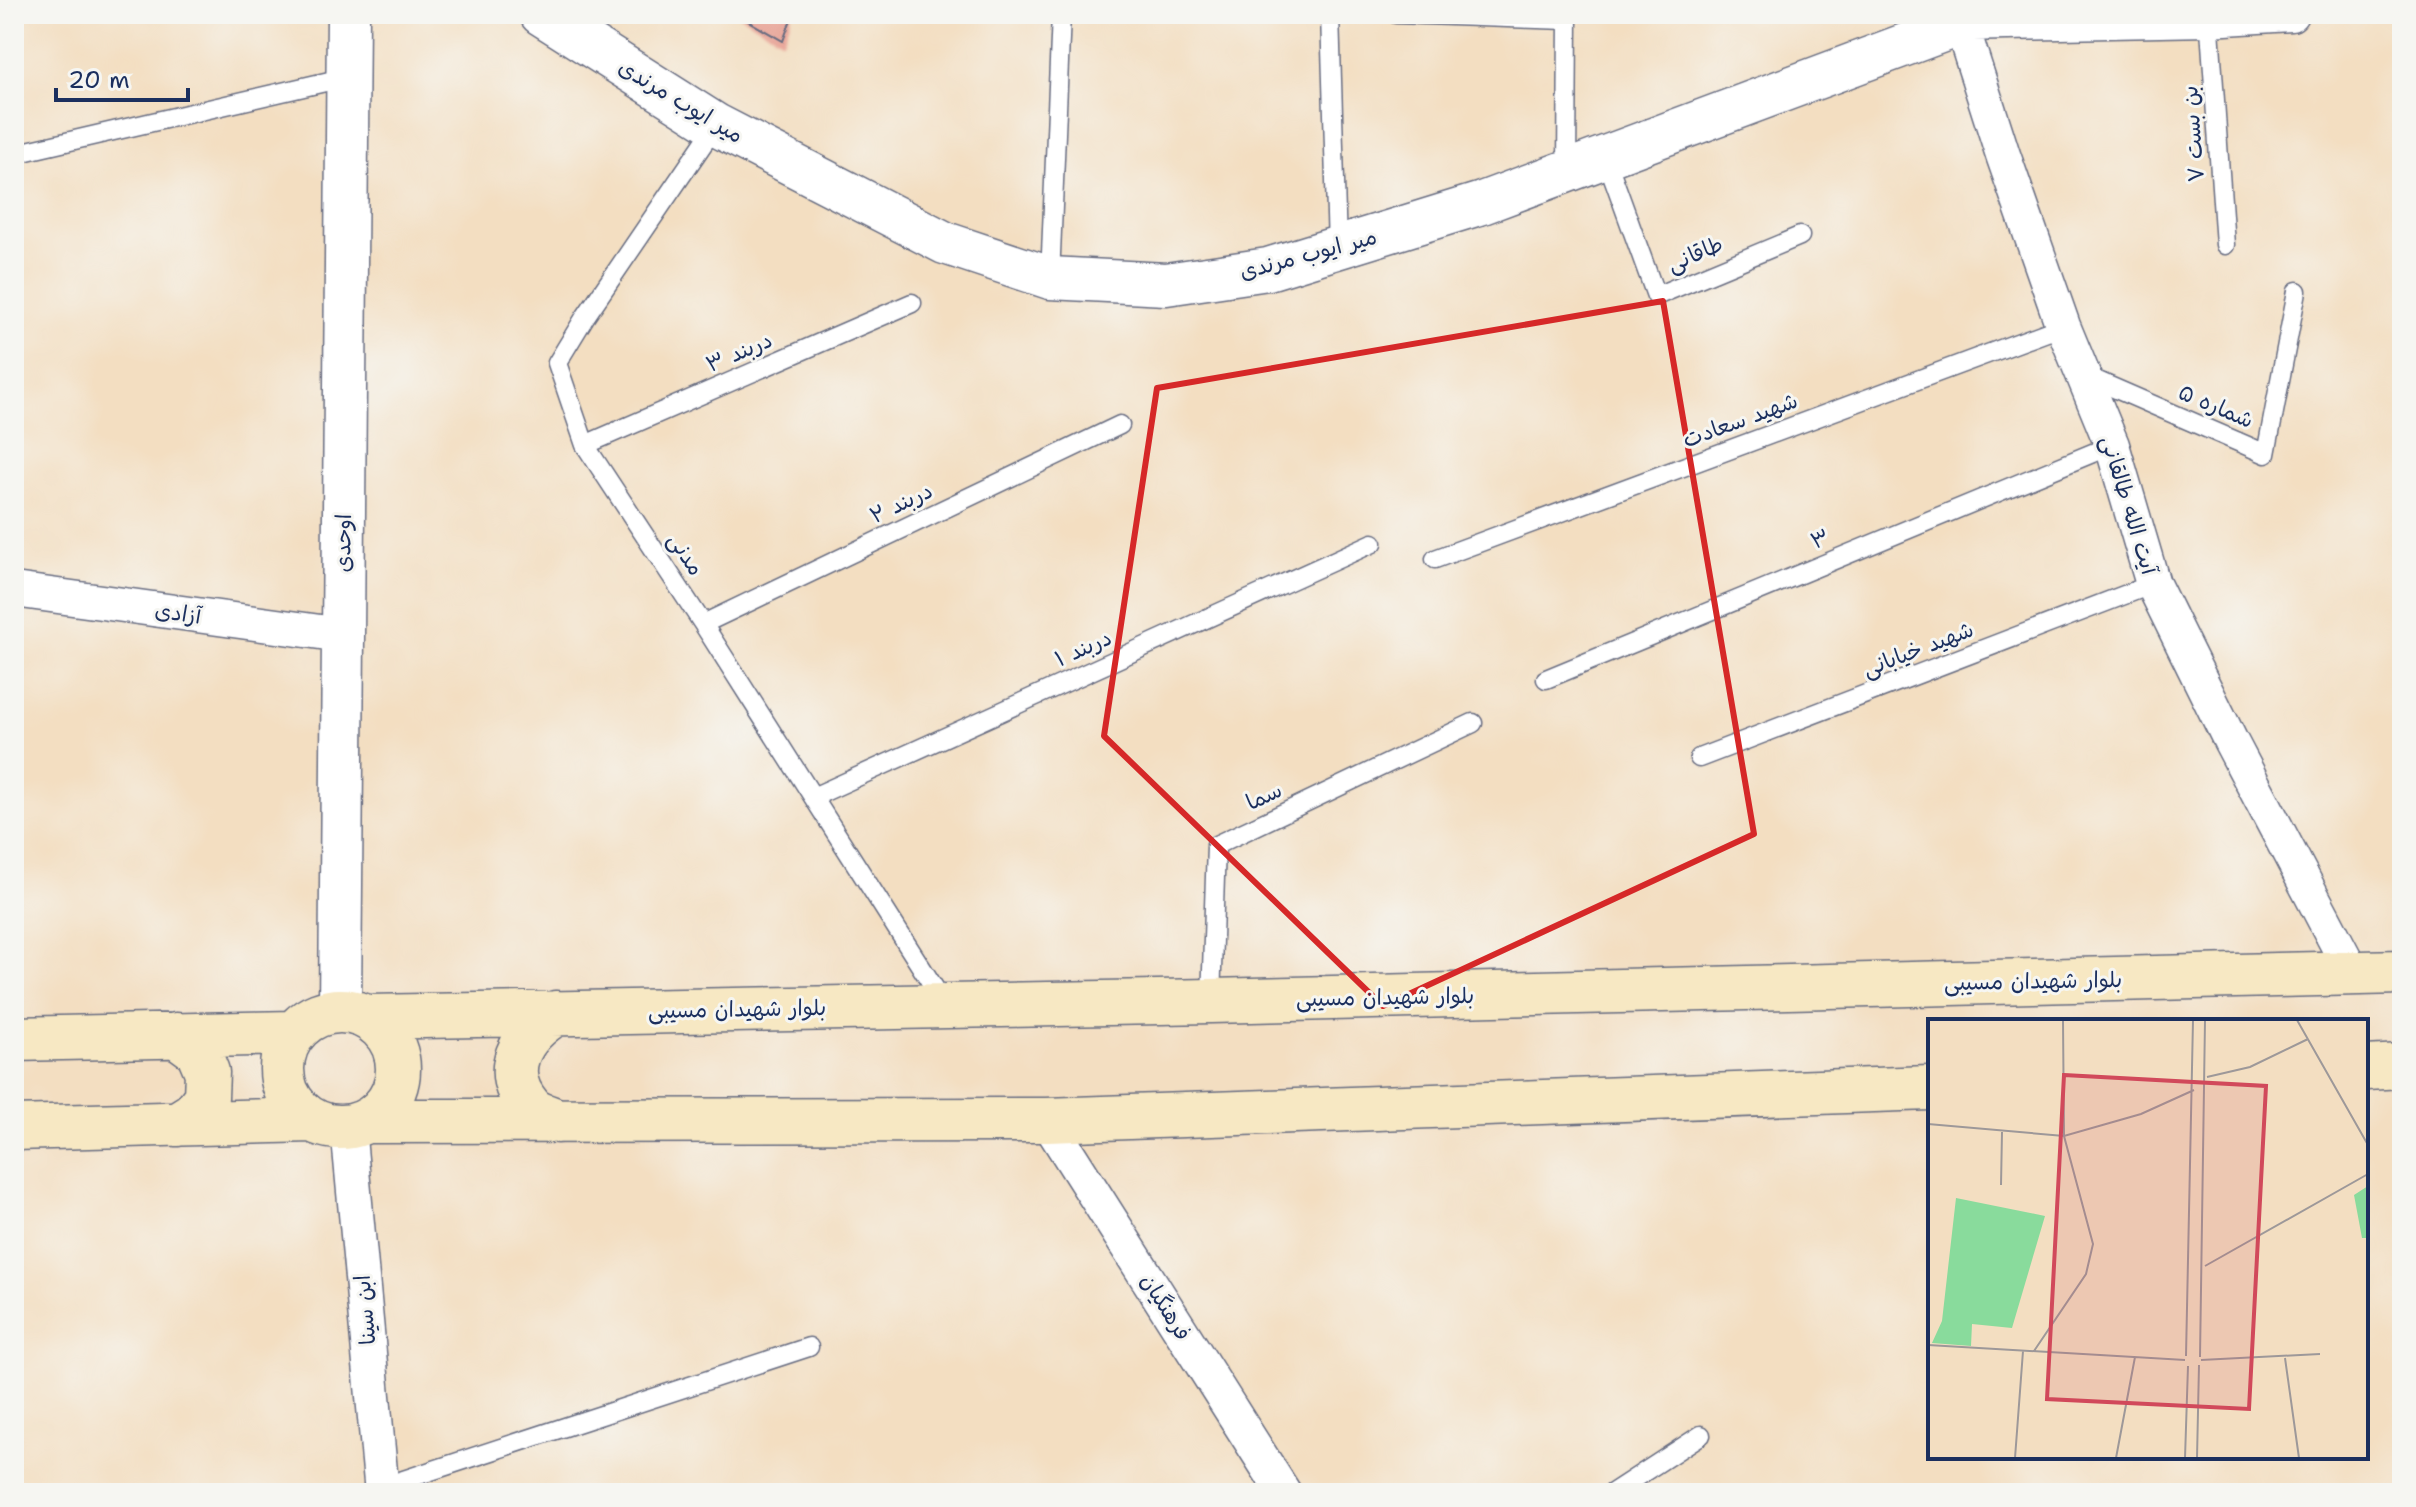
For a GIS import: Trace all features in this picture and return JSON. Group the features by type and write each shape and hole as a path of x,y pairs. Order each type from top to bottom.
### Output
{"main road":[{"name":"بلوار شهیدان مسیبی","path":"354,1013 556,1013 1211,1001 2402,972"},
{"path":"354,1013 387,1033 398,1056 398,1081 387,1104 343,1123 293,1103 283,1080 283,1055 294,1033 315,1016 354,1013"},
{"path":"556,1013 526,1036 516,1056 515,1082 531,1109 558,1121"},
{"path":"14,1039 294,1033"},
{"path":"176,1035 198,1051 207,1072 206,1097 193,1114 177,1124"},
{"path":"2368,1068 2402,1066"},
{"path":"14,1128 558,1121 1047,1120 1928,1088"}],"street":[{"name":"اوحدی","path":"348,14 342,635 354,1013"},
{"name":"میر ایوب مرندی","path":"541,14 716,125 945,243 1050,278 1166,284 1268,269 1482,203 1606,158 1961,19"},
{"path":"1961,19 2291,14"},
{"name":"آیت الله طالقانی","path":"1961,19 2003,155 2063,326 2112,445 2153,584 2231,742 2353,974"},
{"name":"آزادی","path":"14,590 342,635"},
{"name":"فرهنگیان","path":"1047,1120 1284,1493"},
{"name":"ابن سینا","path":"343,1123 382,1490"}],"lane":[{"path":"1050,278 1061,14"},
{"path":"1330,14 1337,248"},
{"path":"1396,14 1568,17 1567,171"},
{"name":"بن بست ۷","path":"2209,16 2225,245"},
{"path":"14,154 347,77"},
{"name":"مدنی","path":"716,125 557,363 585,445 703,624 945,1005"},
{"name":"طاقانی","path":"1606,158 1656,296 1800,236"},
{"name":"شماره ۵","path":"2084,375 2266,454 2297,291"},
{"name":"دربند ۳","path":"585,445 912,303"},
{"name":"شهید سعادت","path":"1435,559 2063,326"},
{"name":"دربند ۲","path":"703,624 1120,425"},
{"name":"۳","path":"1546,679 2112,445"},
{"name":"دربند ۱","path":"813,797 1373,543"},
{"name":"شهید خیابانی","path":"1699,758 2153,584"},
{"name":"سما","path":"1211,1001 1216,845 1473,723"},
{"path":"382,1490 809,1347"},
{"path":"1612,1493 1701,1435"}],"highlighted area":[{"path":"1663,301 1754,834 1383,1006 1104,736 1157,388"}],"building":[{"path":"736,14 793,14 783,41"}]}
